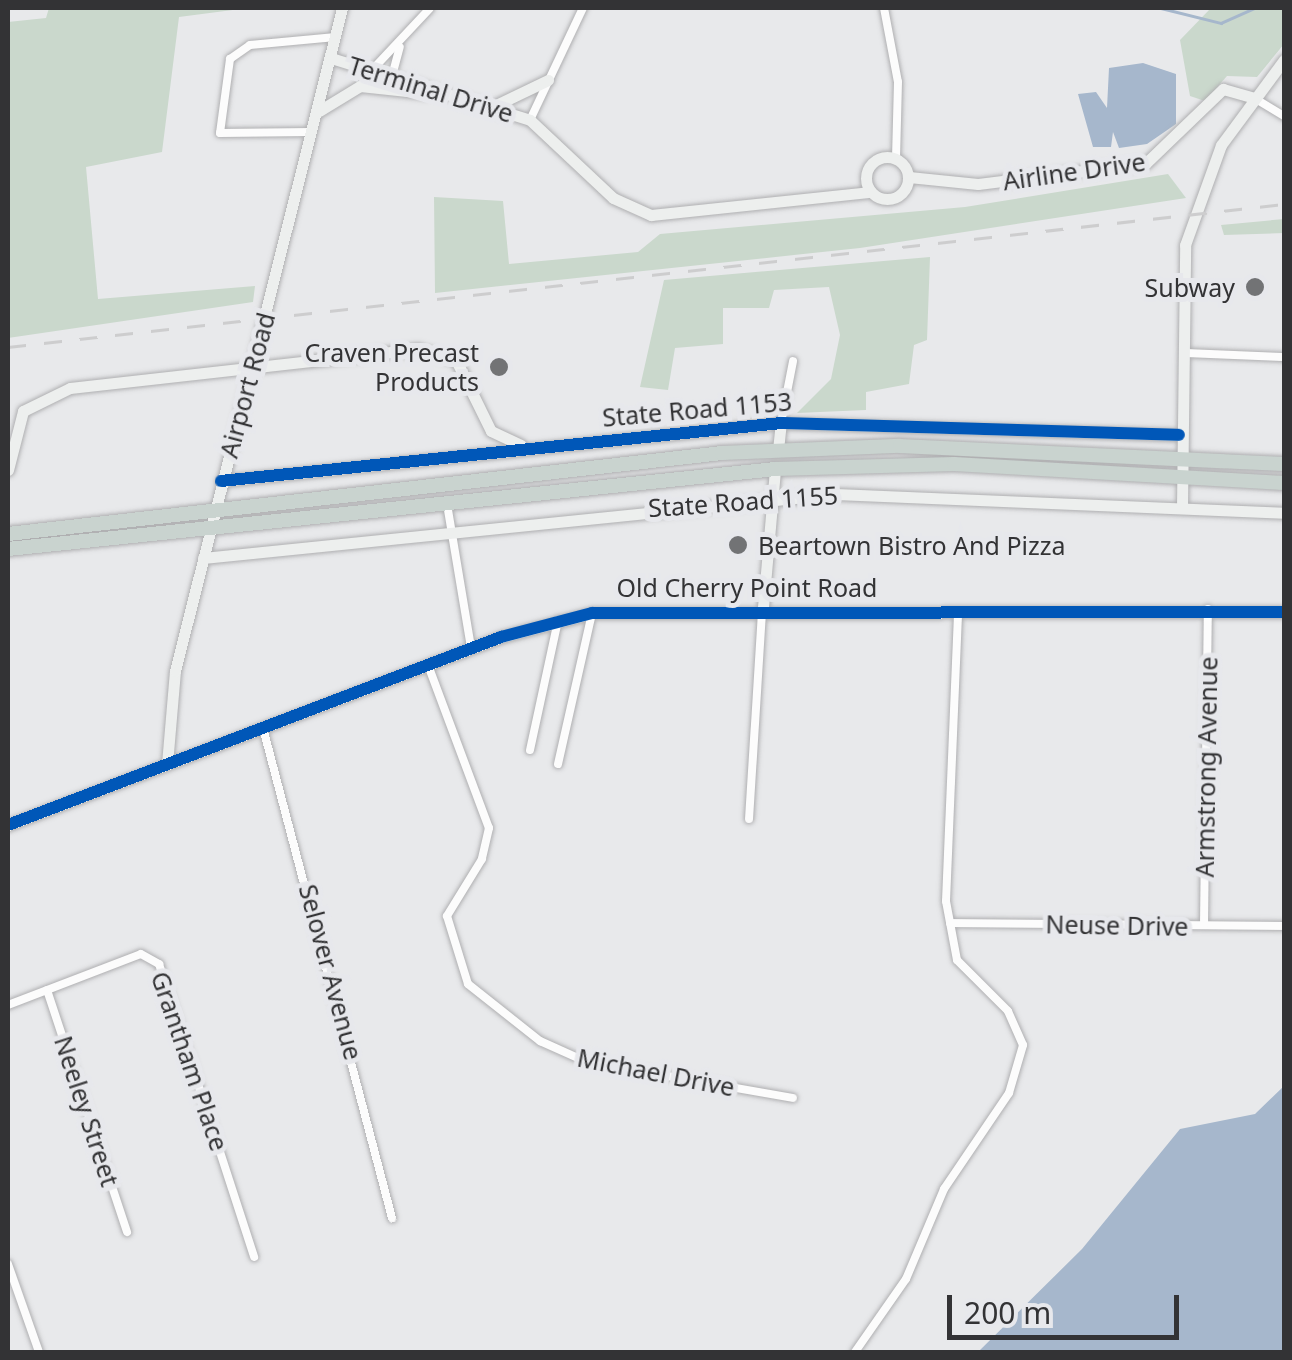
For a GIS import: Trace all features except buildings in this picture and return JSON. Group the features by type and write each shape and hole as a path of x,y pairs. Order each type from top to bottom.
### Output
{"highway":[{"path":"8,534 215,508 778,450 1178,458 1284,464"},
{"path":"8,549 776,469 954,464 1284,483"}],"street":[{"name":"Airport Road","path":"167,764 165,716 342,8"},
{"path":"372,70 400,47 430,8"},
{"name":"Terminal Drive","path":"530,120 583,8"},
{"path":"884,8 898,82 896,159 909,177 978,184"},
{"path":"314,132 224,136 227,70 245,46 336,37"},
{"path":"392,76 400,47"},
{"name":"Terminal Drive","path":"331,58 530,120 598,187 651,215 978,184"},
{"path":"1182,507 1178,458 1181,264 1198,194 1254,98 1284,60"},
{"path":"490,106 548,80"},
{"path":"319,111 372,84 451,94"},
{"name":"Airline Drive","path":"978,184 1146,163 1224,89 1254,98"},
{"path":"1254,98 1284,116"},
{"name":"Terminal Drive","path":"804,201 866,176 876,160 896,159"},
{"path":"866,176 871,192"},
{"path":"903,193 909,177"},
{"name":"State Road 1153","path":"8,470 16,426 36,398 251,368 439,352 471,376 491,431 536,446"},
{"path":"1179,353 1284,358"},
{"path":"778,450 793,361"},
{"name":"State Road 1153","path":"221,481 782,423 1178,434"},
{"path":"749,819 776,469"},
{"name":"State Road 1155","path":"203,558 772,496 1284,513"},
{"path":"446,502 471,648"},
{"name":"Old Cherry Point Road","path":"8,825 471,648 592,612 763,607 1284,612"},
{"path":"855,1352 906,1279 944,1188 1010,1093 1023,1045 1008,1011 957,960 950,923 946,742 958,607"},
{"name":"Armstrong Avenue","path":"1204,926 1208,609"},
{"path":"558,764 592,612"},
{"path":"530,750 558,620"},
{"name":"Michael Drive","path":"428,664 489,828 482,859 447,916 468,984 568,1056 793,1098"},
{"name":"Selover Avenue","path":"263,728 392,1218"},
{"name":"Neuse Drive","path":"950,923 1284,926"},
{"name":"Grantham Place","path":"8,1005 141,954 159,964 254,1257"},
{"name":"Neeley Street","path":"47,990 127,1232"},
{"path":"8,1264 39,1352"}],"green space":[{"path":"49,8 248,8 179,17 162,152 86,167 98,299 255,286 253,302 8,338 8,22 46,18"},
{"path":"1211,8 1284,8 1284,44 1257,77 1227,76 1205,101 1190,96 1180,40"},
{"path":"1168,174 1186,198 860,248 435,293 434,197 503,201 509,264 638,252 660,234 965,207"},
{"path":"1284,219 1284,233 1224,235 1221,225"},
{"path":"930,257 927,340 914,345 909,384 866,392 866,410 797,413 831,379 840,335 829,287 774,290 769,308 723,308 723,344 675,348 668,390 640,387 664,280"}],"water":[{"path":"1143,63 1176,74 1176,124 1147,144 1119,148 1113,132 1111,147 1093,147 1078,94 1096,92 1107,108 1109,68"},
{"path":"1284,1086 1284,1352 978,1352 1082,1249 1180,1129 1255,1114"}],"waterway":[{"path":"1161,8 1221,23 1255,8"}],"railway":[{"path":"8,347 1284,204"}],"cycle path":[{"path":"221,481 781,423 1179,435"},
{"path":"8,825 501,637 592,613 1284,612"}],"place":[{"name":"Subway","path":"1255,287"},
{"name":"Craven Precast Products","path":"499,367"},
{"name":"Beartown Bistro And Pizza","path":"738,545"}]}
